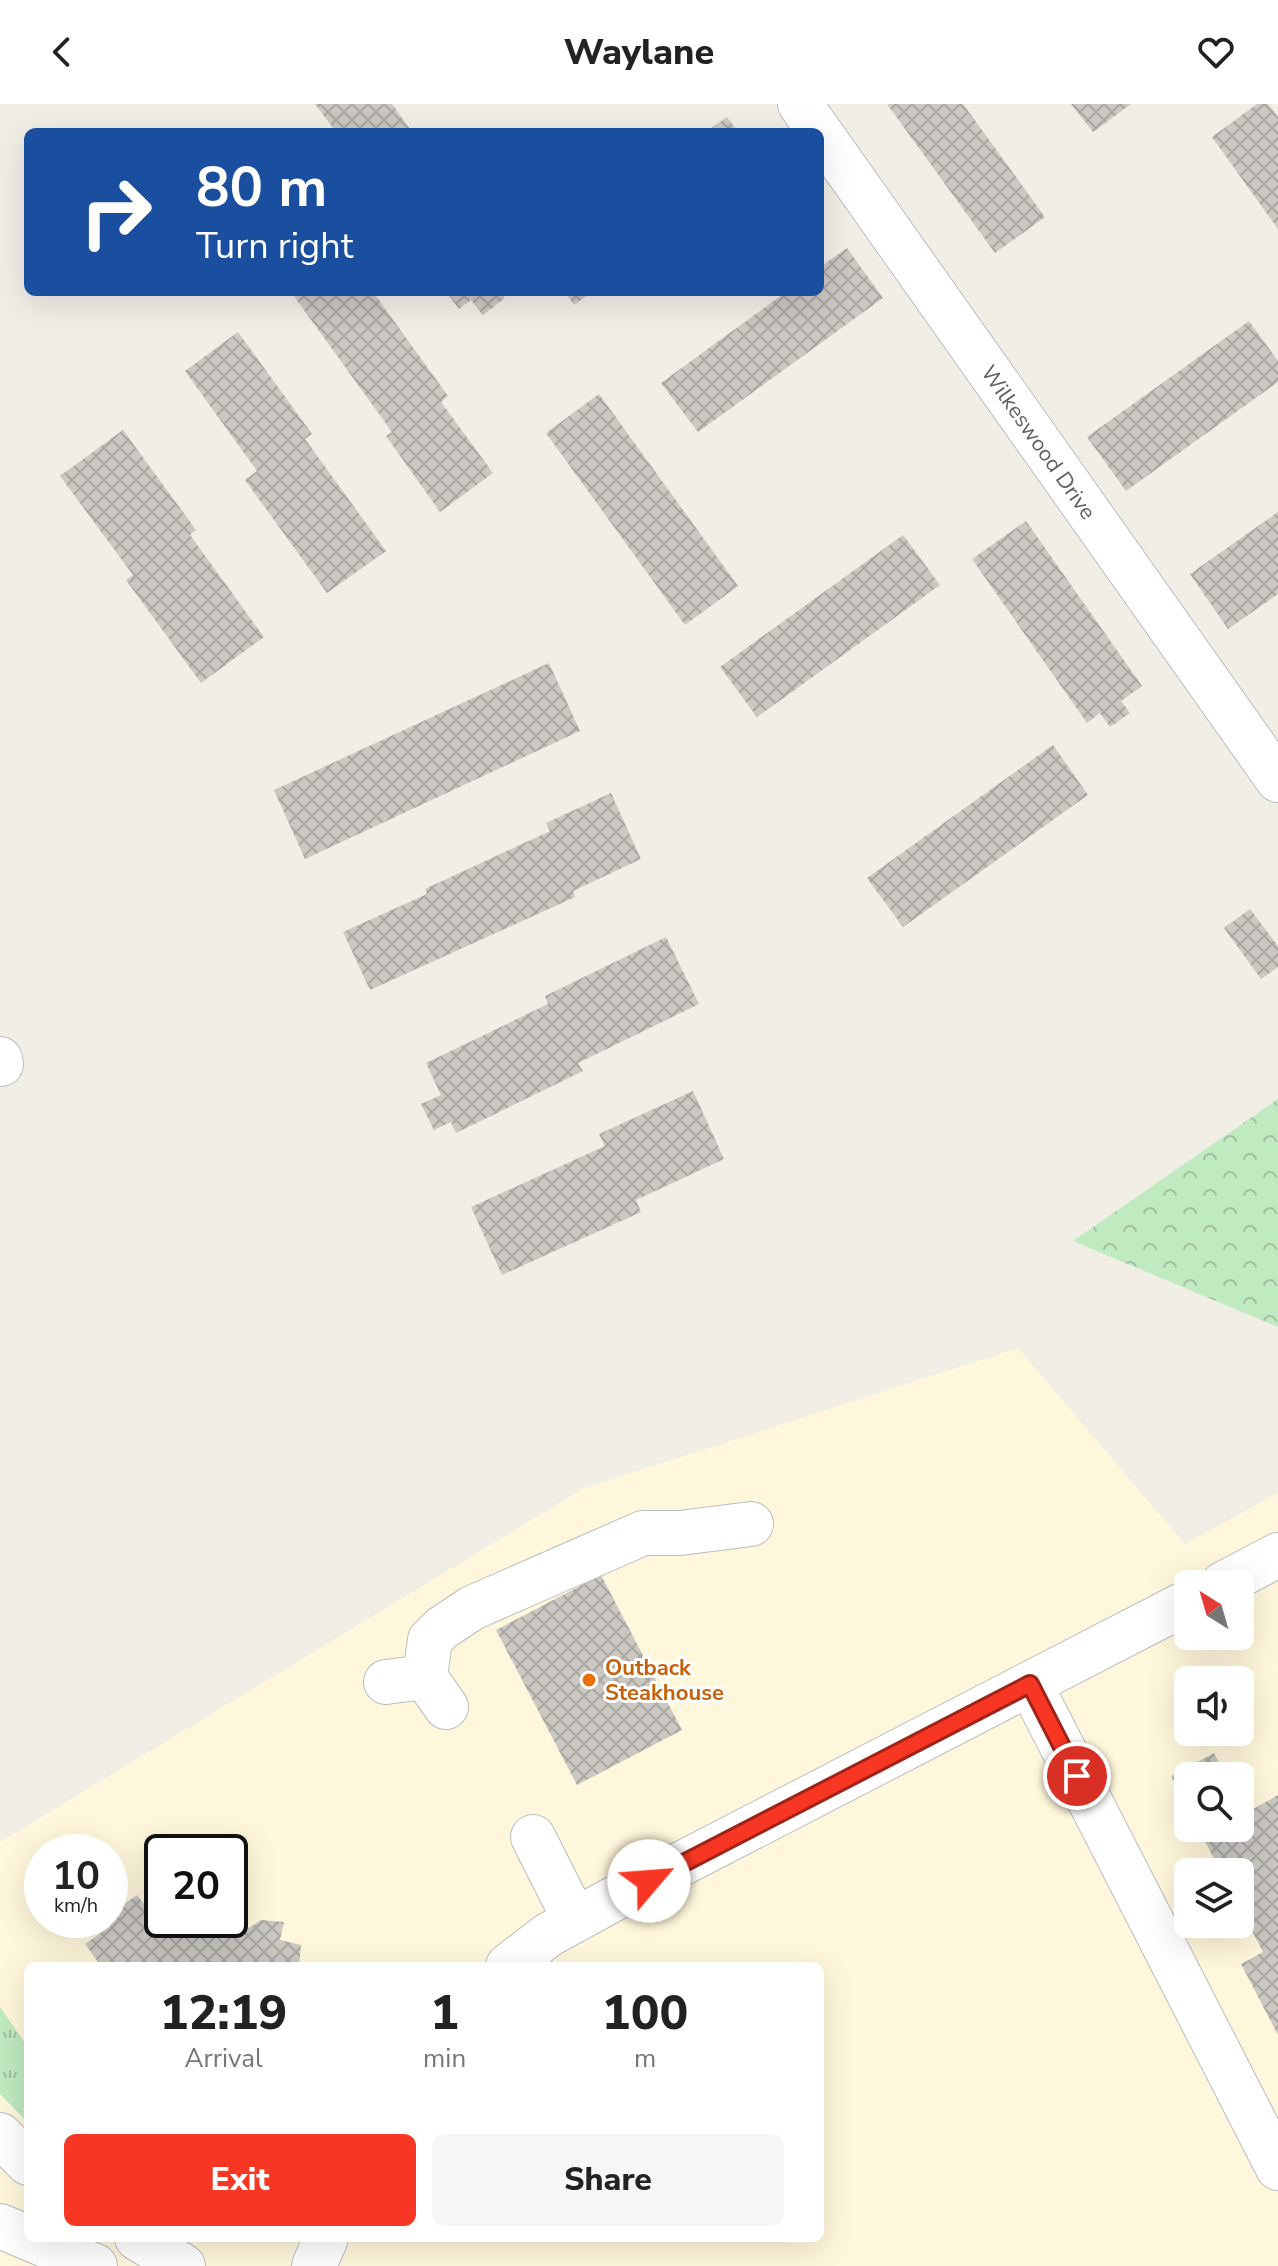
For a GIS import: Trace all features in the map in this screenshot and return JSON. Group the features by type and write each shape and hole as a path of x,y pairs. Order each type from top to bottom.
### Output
{"street":[{"name":"Wilkeswood Drive","path":"800,104 817,128"},
{"name":"Wilkeswood Drive","path":"824,138 1278,780"},
{"path":"419,1689 430,1640 472,1608 655,1549 680,1533 751,1524"},
{"path":"1250,1570 1278,1555"},
{"path":"513,1962 548,1935 575,1920 1174,1609"},
{"path":"1030,1684 1278,2168"},
{"path":"533,1837 575,1920"},
{"path":"0,2135 24,2159"},
{"path":"0,2164 24,2174"},
{"path":"31,2242 95,2266"},
{"path":"144,2242 183,2266"},
{"path":"314,2266 324,2242"}],"shaded area":[{"path":"1018,1348 1185,1544 1278,1493 1278,2266 0,2266 0,1842 582,1489"}],"green space":[{"path":"1278,1099 1278,1327 1073,1241"},
{"path":"0,2007 24,2041 24,2119 0,2094"}],"building":[{"path":"315,104 392,104 409,128 333,128"},
{"path":"887,104 963,104 1045,217 995,253"},
{"path":"1071,104 1131,104 1093,132"},
{"path":"1257,104 1268,104 1278,117 1278,229 1212,137"},
{"path":"727,117 735,128 712,128"},
{"path":"847,248 883,298 698,432 661,383 781,296 824,296 824,264"},
{"path":"294,296 376,296 448,396 441,402 493,473 440,512 386,436 392,432"},
{"path":"449,296 505,298 483,315 471,300 459,309"},
{"path":"568,296 586,296 574,305"},
{"path":"1249,321 1278,361 1278,382 1126,491 1087,437"},
{"path":"238,332 312,434 305,439 386,551 327,593 245,480 257,471 185,371"},
{"path":"599,394 738,586 685,625 546,433"},
{"path":"123,430 196,530 190,535 264,637 201,683 126,580 133,575 60,476"},
{"path":"1278,512 1278,594 1228,629 1190,574"},
{"path":"1026,521 1142,686 1121,701 1130,713 1110,727 1100,713 1087,723 972,559"},
{"path":"903,535 940,585 757,717 720,667"},
{"path":"549,663 580,731 305,859 274,790"},
{"path":"1053,745 1088,795 903,927 867,878"},
{"path":"611,793 641,859 573,891 575,897 370,990 343,932 427,894 425,889 550,831 546,823"},
{"path":"1250,909 1278,946 1278,967 1261,979 1224,928"},
{"path":"666,937 699,1004 578,1063 583,1071 456,1133 451,1122 434,1130 421,1104 441,1095 426,1063 548,1004 545,996"},
{"path":"693,1091 724,1159 636,1200 641,1212 502,1275 471,1207 605,1146 599,1134"},
{"name":"Outback Steakhouse","path":"601,1575 682,1730 577,1785 496,1630"},
{"path":"1214,1753 1219,1762 1197,1762"},
{"path":"1278,1795 1278,2035 1241,1964 1263,1952 1254,1935 1254,1858 1214,1858 1205,1842 1254,1842 1254,1808"},
{"path":"137,1895 144,1904 144,1938 248,1938 248,1927 261,1920 284,1922 280,1940 301,1945 299,1962 98,1962 85,1944 94,1938 128,1938 128,1901"}],"place":[{"name":"Outback Steakhouse","path":"589,1680"}],"route":[{"path":"649,1881 1030,1684 1077,1776"}]}
